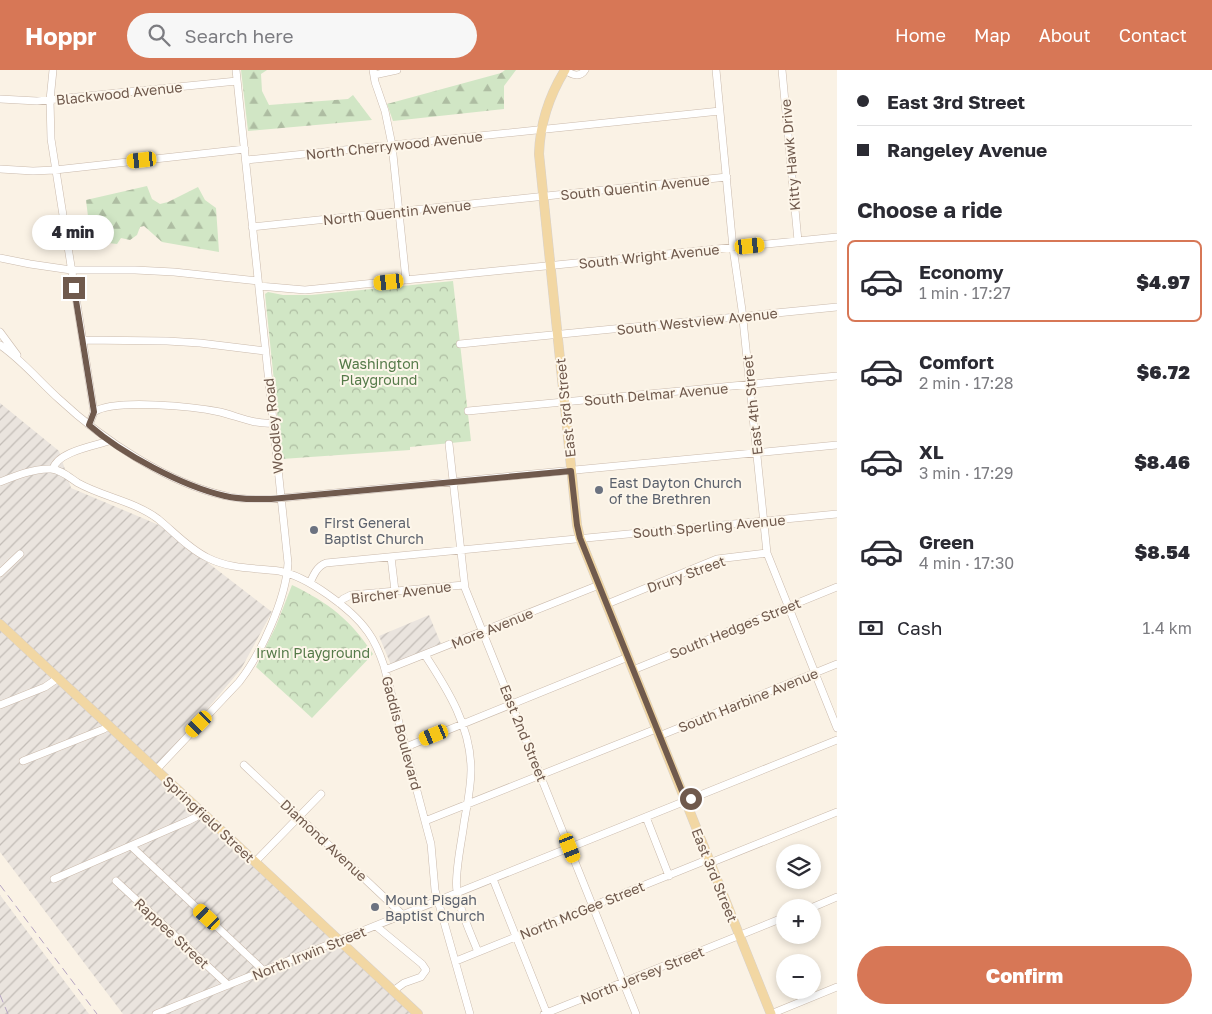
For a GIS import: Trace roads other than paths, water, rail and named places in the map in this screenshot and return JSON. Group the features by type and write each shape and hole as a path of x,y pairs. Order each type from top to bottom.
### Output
{"main road":[{"name":"East 3rd Street","path":"565,70 548,105 541,130 539,154 577,525 580,538 606,604 771,1014"},
{"name":"Springfield Street","path":"0,624 418,1014"}],"street":[{"path":"52,70 50,100 51,139 94,412 89,425"},
{"name":"Woodley Road","path":"156,770 249,669 276,612 287,573 288,563 236,70"},
{"path":"397,70 373,72 385,111 392,145 406,280"},
{"path":"565,70 575,75 583,74 585,70"},
{"name":"East 4th Street","path":"716,70 733,248 743,317 767,553 837,728"},
{"name":"Kitty Hawk Drive","path":"782,70 798,241"},
{"name":"Blackwood Avenue","path":"0,99 20,101 50,100 237,81"},
{"name":"North Cherrywood Avenue","path":"246,160 720,111"},
{"path":"0,169 55,170 245,150"},
{"name":"South Quentin Avenue","path":"542,197 727,177"},
{"name":"North Quentin Avenue","path":"252,227 542,197"},
{"name":"South Wright Avenue","path":"0,258 71,270 174,272 305,290 837,237"},
{"name":"South Westview Avenue","path":"460,344 743,317 837,306"},
{"path":"0,332 23,363"},
{"path":"83,340 167,340 265,351"},
{"path":"0,345 23,363 58,398 109,441 159,470 205,490 248,500 837,445"},
{"name":"South Delmar Avenue","path":"468,411 837,376"},
{"path":"94,412 103,408 122,406 170,405 214,411 259,423 273,423"},
{"path":"1,480 53,469 56,462 63,456 109,441"},
{"name":"East 2nd Street","path":"448,444 464,585 636,1014"},
{"name":"Gaddis Boulevard","path":"53,469 62,472 79,483 150,513 197,552 210,560 223,564 287,573 310,583 339,603 362,623 379,650 385,670 431,844 432,873 438,901 470,1014"},
{"name":"South Sperling Avenue","path":"310,583 315,572 322,564 326,563 837,514"},
{"name":"Drury Street","path":"606,604 717,559 767,553"},
{"path":"0,573 20,554"},
{"path":"391,557 395,591"},
{"name":"Bircher Avenue","path":"339,603 343,599 352,596 464,585"},
{"name":"More Avenue","path":"385,670 599,585"},
{"name":"South Hedges Street","path":"633,670 837,587"},
{"path":"425,655 446,688 462,724 471,761 470,786 459,862 457,893 478,952"},
{"path":"406,747 628,657"},
{"name":"South Harbine Avenue","path":"425,821 837,664"},
{"path":"0,705 45,686 58,678"},
{"path":"23,761 104,729 108,725"},
{"name":"North Irwin Street","path":"156,1014 837,740"},
{"name":"Diamond Avenue","path":"244,765 403,915"},
{"path":"255,862 321,794"},
{"path":"54,879 188,821 201,812"},
{"name":"North McGee Street","path":"456,961 515,936 837,812"},
{"path":"646,818 669,876"},
{"path":"131,846 264,971"},
{"path":"493,879 546,1014"},
{"name":"Rappee Street","path":"116,881 228,985"},
{"path":"821,904 837,897"},
{"name":"North Jersey Street","path":"546,1014 776,921"},
{"path":"376,926 425,967 425,973 422,977 404,983 393,991"},
{"path":"771,1014 837,987"}],"railway":[{"path":"0,885 97,1014"},
{"path":"0,995 8,1014"}],"place":[{"name":"East Dayton Church of the Brethren","path":"599,490"},
{"name":"First General Baptist Church","path":"314,530"},
{"name":"Mount Pisgah Baptist Church","path":"375,907"}],"park label":[{"name":"Washington Playground","path":"379,372"},
{"name":"Irwin Playground","path":"313,652"}]}
